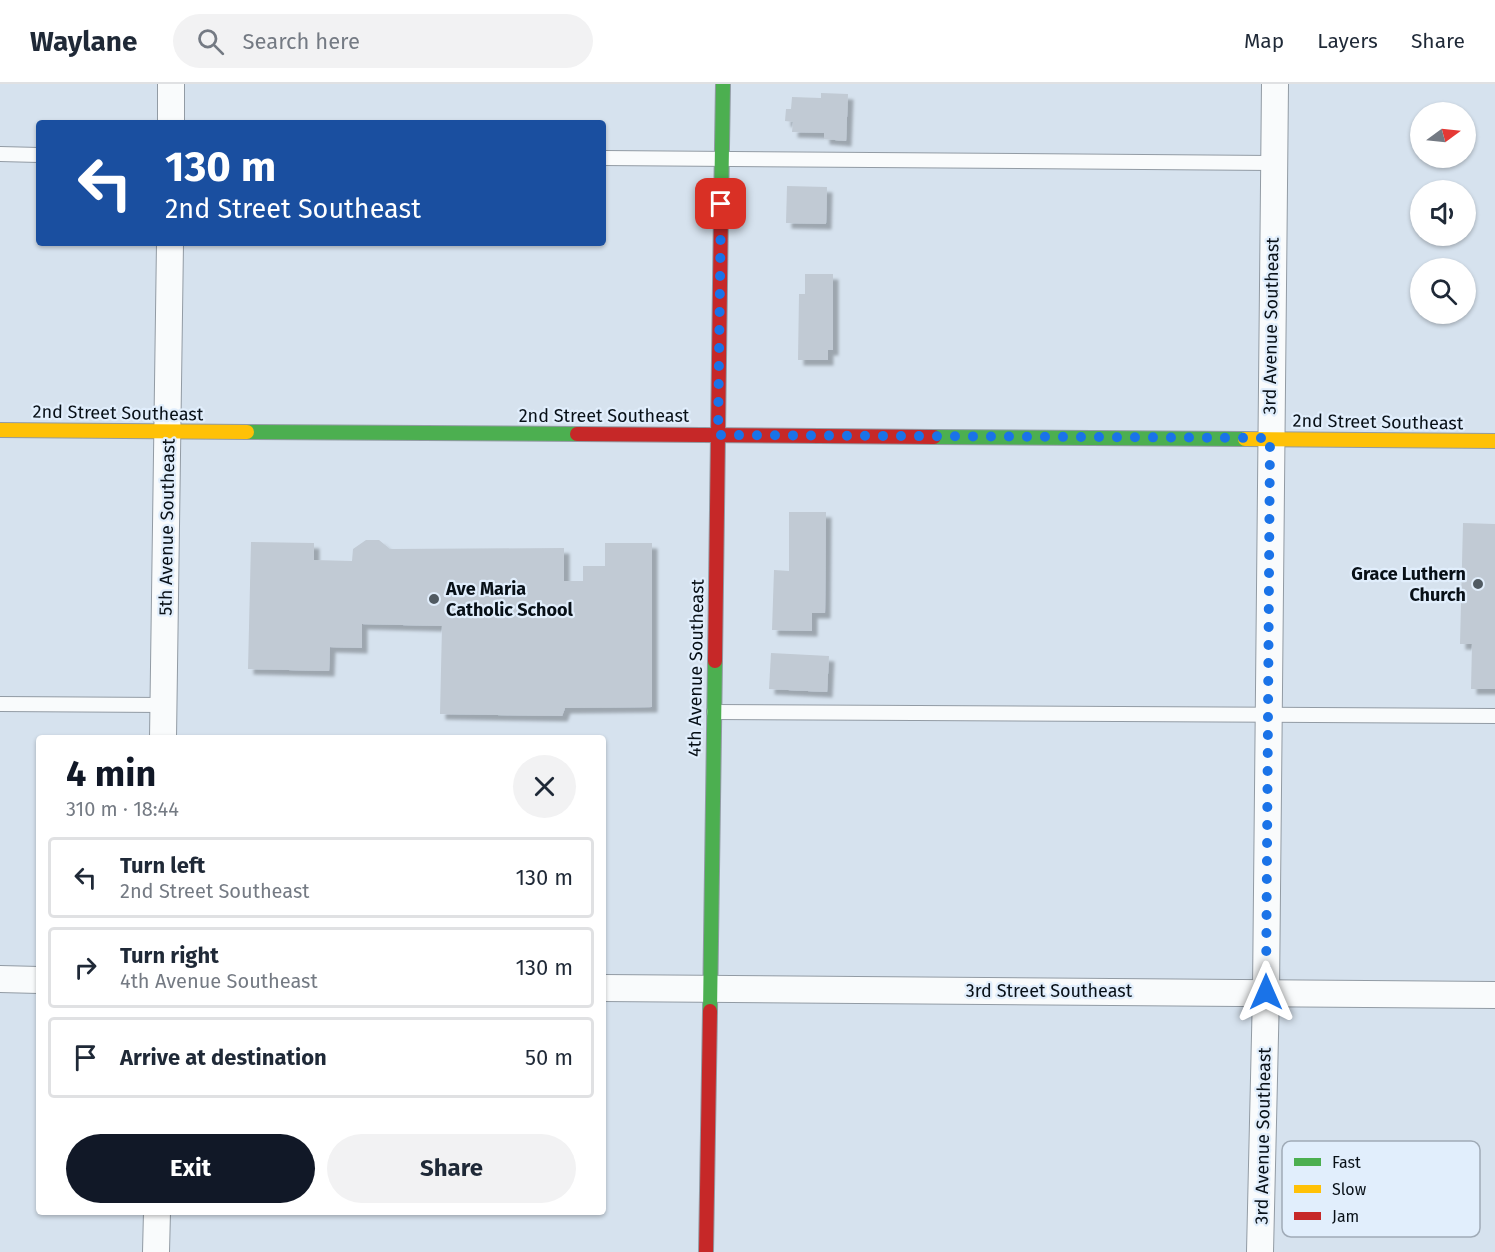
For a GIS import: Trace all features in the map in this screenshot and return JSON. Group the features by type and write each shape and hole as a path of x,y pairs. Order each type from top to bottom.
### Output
{"street":[{"path":"171,84 171,120"},
{"name":"4th Avenue Southeast","path":"706,1252 723,84"},
{"name":"3rd Avenue Southeast","path":"1260,1252 1266,992 1275,84"},
{"name":"5th Avenue Southeast","path":"164,735 170,246"},
{"name":"2nd Street Southeast","path":"0,430 1495,441"},
{"path":"0,979 36,980"},
{"name":"3rd Street Southeast","path":"606,987 1495,995"},
{"path":"156,1252 157,1215"}],"lane":[{"path":"0,154 36,155"},
{"path":"606,158 1274,163"},
{"path":"0,704 164,705"},
{"path":"714,712 1495,716"}],"building":[{"path":"821,93 848,94 846,141 824,139 824,133 792,132 793,122 785,121 786,109 791,109 792,97 821,98"},
{"path":"787,186 827,187 826,224 786,223"},
{"path":"805,274 833,274 833,350 828,350 828,360 798,360 799,294 805,294"},
{"path":"789,512 826,512 825,613 812,613 812,631 772,630 774,570 789,571"},
{"name":"Grace Luthern Church","path":"1463,523 1495,524 1495,689 1471,689 1472,644 1460,644"},
{"path":"366,540 379,540 390,549 564,548 564,581 583,581 583,566 605,566 605,543 652,543 652,707 565,708 562,716 440,714 442,626 362,624 362,648 330,647 329,671 248,669 251,542 314,543 314,560 352,561 353,549"},
{"path":"771,653 829,656 827,692 769,689"}],"traffic: fast":[{"path":"721,209 723,84"},
{"path":"247,432 577,434"},
{"path":"934,437 1245,439"},
{"path":"710,1011 715,661"}],"traffic: slow":[{"path":"0,430 247,432"},
{"path":"1245,439 1495,441"}],"traffic: jam":[{"path":"715,661 721,209"},
{"path":"577,434 934,437"},
{"path":"706,1252 710,1011"}],"place":[{"name":"Grace Luthern Church","path":"1478,584"},
{"name":"Ave Maria Catholic School","path":"434,599"}],"route":[{"path":"721,204 718,435 1270,438 1266,992"}]}
